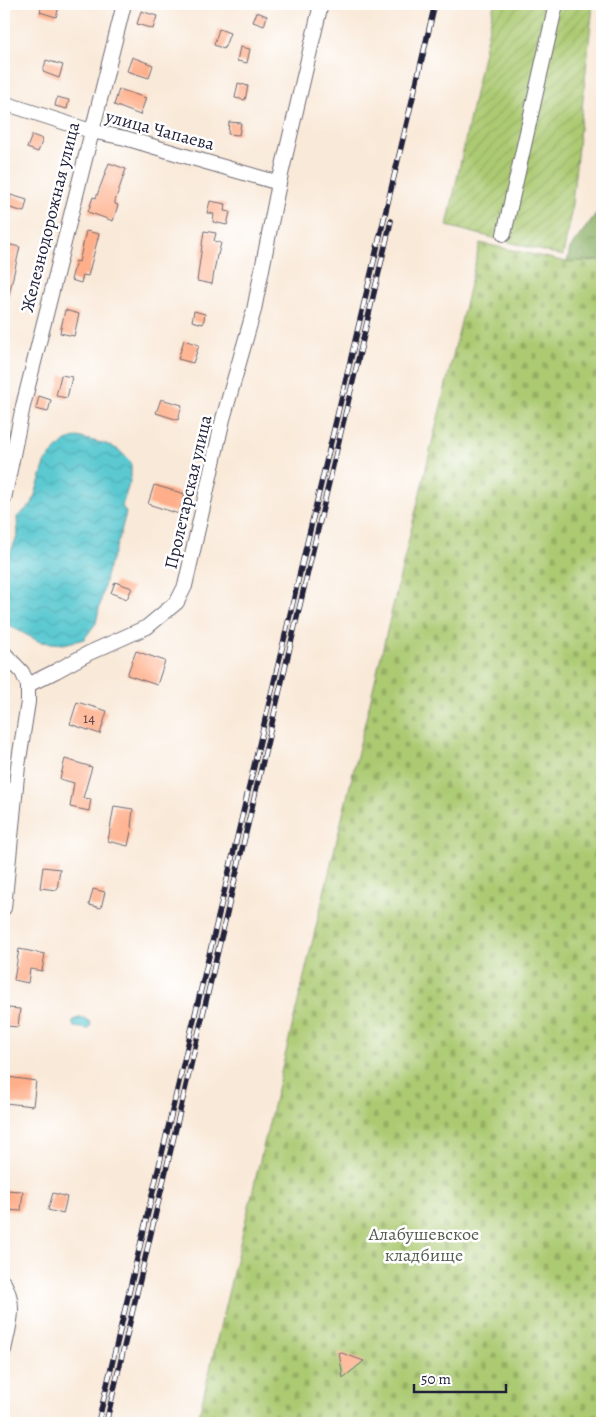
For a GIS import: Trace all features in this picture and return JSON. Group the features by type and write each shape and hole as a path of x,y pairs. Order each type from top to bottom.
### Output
{"street":[{"name":"Железнодорожная улица","path":"4,499 23,406 124,4"},
{"name":"Пролетарская улица","path":"28,685 89,653 147,627 177,602 185,586 223,419 254,310 279,183 321,4"},
{"path":"504,234 556,4"},
{"name":"улица Чапаева","path":"4,103 91,131 163,149 279,183"},
{"path":"4,653 22,672 28,685 28,702 18,766 4,908"},
{"path":"4,1283 12,1301 11,1317 4,1350"}],"green space":[{"path":"494,4 593,4 571,213 563,256 447,226"},
{"path":"602,206 602,260 567,262 570,248"},
{"name":"Алабушевское кладбище","path":"480,243 567,262 602,260 602,1423 197,1423"},
{"path":"4,423 16,439 4,489"}],"water":[{"path":"77,437 106,444 119,450 131,462 131,478 122,506 126,513 107,572 96,623 84,639 64,644 40,642 10,626 4,619 4,574 6,562 18,535 17,517 32,504 46,460 64,442"},
{"path":"79,1018 84,1018 91,1023 89,1029 74,1027 72,1022"}],"building":[{"path":"42,4 60,4 56,17 40,12"},
{"path":"141,11 157,16 153,29 137,24"},
{"path":"257,12 267,16 264,26 253,22"},
{"path":"219,29 230,33 224,49 214,45"},
{"path":"240,47 250,49 247,63 237,61"},
{"path":"132,57 153,65 149,78 127,71"},
{"path":"46,60 63,65 59,78 43,72"},
{"path":"238,83 248,86 245,100 235,98"},
{"path":"119,89 146,98 140,115 114,105"},
{"path":"57,97 69,100 67,109 55,106"},
{"path":"229,122 241,123 239,135 228,134"},
{"path":"32,135 43,139 38,152 27,148"},
{"path":"109,163 126,169 115,201 115,204 118,205 113,221 88,212 93,197 96,198"},
{"path":"11,195 27,200 24,212 7,207"},
{"path":"210,201 226,204 224,211 230,212 227,225 213,222 214,214 207,213"},
{"path":"86,231 99,234 88,276 83,275 81,283 71,280 76,261 79,262"},
{"path":"204,231 216,233 214,241 221,243 212,284 197,281"},
{"path":"7,244 20,247 8,299 4,298 4,258"},
{"path":"65,310 79,314 74,336 60,333"},
{"path":"194,311 205,314 203,324 192,321"},
{"path":"184,340 199,345 193,363 178,359"},
{"path":"61,375 72,377 67,398 56,396"},
{"path":"39,396 51,400 48,412 36,409"},
{"path":"161,399 182,405 178,420 156,413"},
{"path":"154,485 185,494 179,514 148,504"},
{"path":"115,582 132,588 127,599 111,593"},
{"path":"136,651 165,661 157,685 127,675"},
{"path":"77,702 107,711 100,734 70,724"},
{"path":"65,759 92,767 83,798 91,799 89,811 70,807 74,783 60,779"},
{"path":"114,806 133,809 128,846 108,841"},
{"path":"43,867 60,869 57,890 40,888"},
{"path":"93,889 105,892 101,908 89,905"},
{"path":"19,949 45,954 42,971 30,969 28,983 14,980"},
{"path":"8,1008 20,1009 18,1027 6,1026"},
{"path":"8,1077 36,1081 33,1106 5,1103"},
{"path":"4,1190 23,1191 21,1211 4,1210"},
{"path":"53,1193 67,1197 63,1214 48,1210"},
{"path":"339,1352 364,1361 343,1378"}],"railway":[{"path":"98,1423 435,4"},
{"path":"106,1423 391,221"}]}
